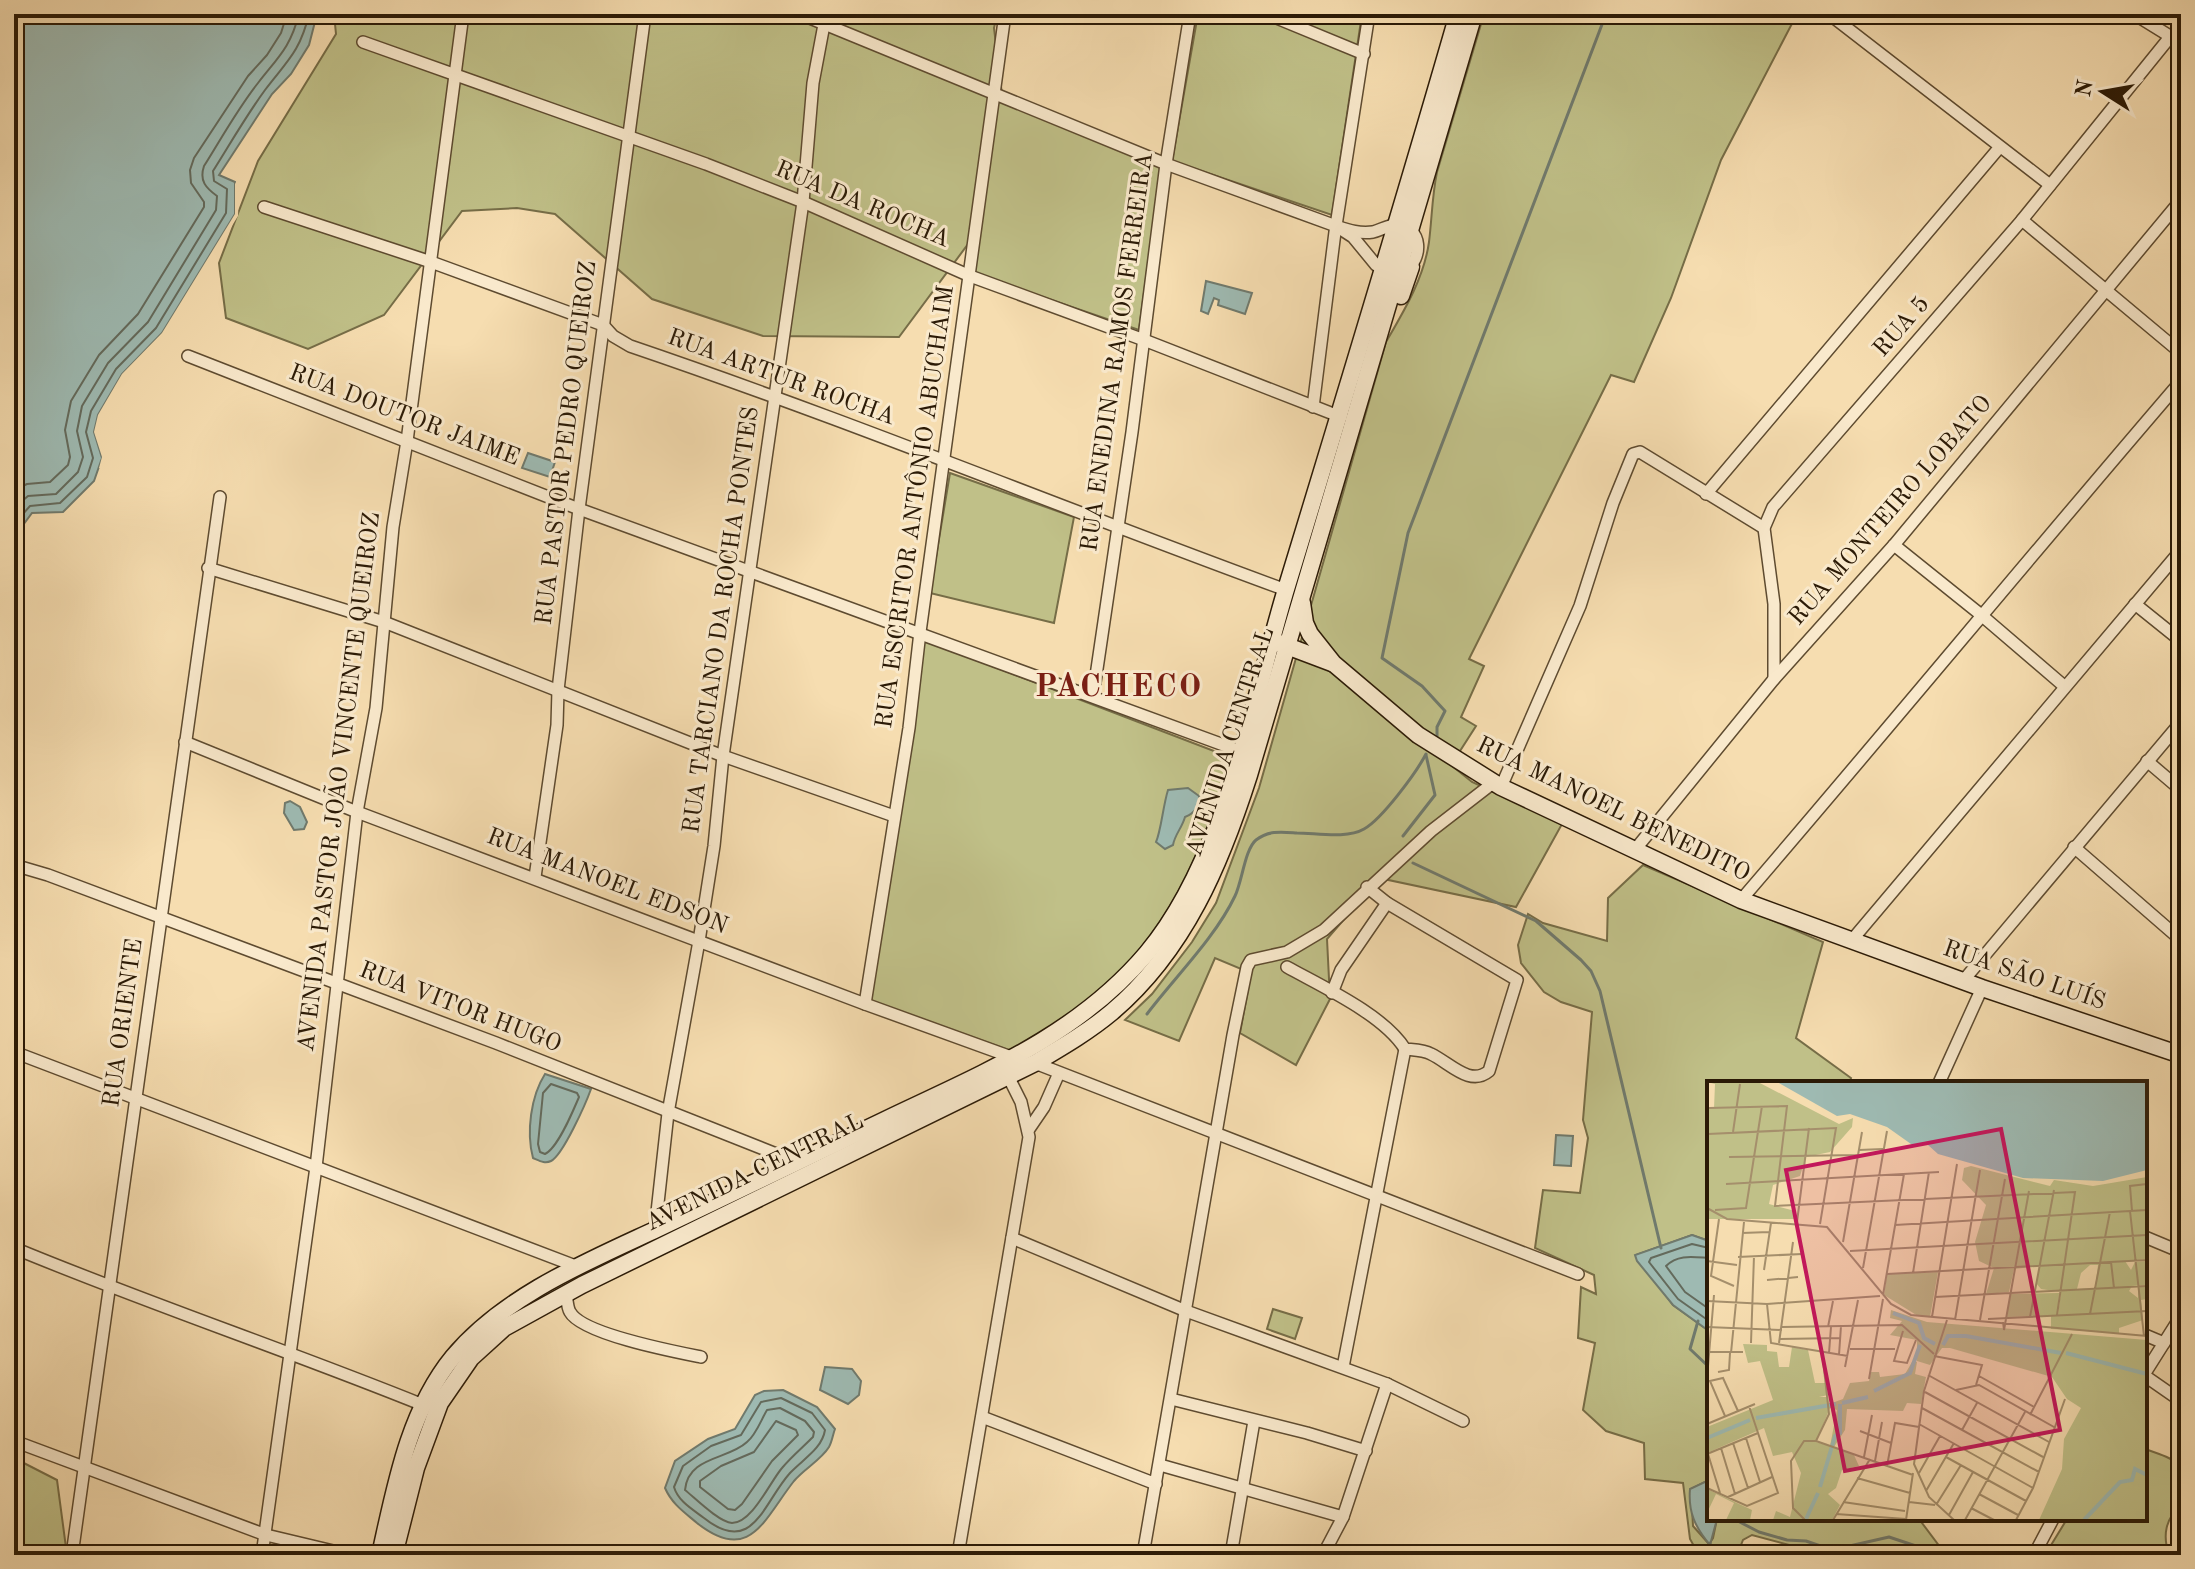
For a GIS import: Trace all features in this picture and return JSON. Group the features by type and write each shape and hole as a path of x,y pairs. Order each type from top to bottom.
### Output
{"main road":[{"name":"AVENIDA CENTRAL","path":"1402,232 1409,181 1458,14"},
{"name":"AVENIDA CENTRAL","path":"380,1555 403,1461 423,1405 454,1356 505,1309 578,1267 1014,1058 1083,1016 1124,979 1166,928 1189,891 1222,811 1240,751 1280,644 1302,599 1379,340 1391,267 1402,232 1426,177 1474,14"},
{"name":"AVENIDA CENTRAL","path":"394,1555 427,1435 440,1403 458,1374 504,1328 566,1293 1009,1078 1079,1037 1131,994 1151,973 1189,919 1224,848 1283,665 1280,644 1286,590 1341,417 1377,290 1391,267"},
{"name":"RUA MANOEL BENEDITO","path":"1302,599 1305,623 1310,634 1333,663 1418,735 1497,785 1741,900 1852,940"},
{"name":"RUA MANOEL BENEDITO","path":"1280,644 1333,663"},
{"path":"1283,665 1297,656 1315,657"},
{"name":"RUA SÃO LUÍS","path":"1852,940 1982,988 2181,1055"}],"street":[{"name":"AVENIDA PASTOR JOÃO VINCENTE QUEIROZ","path":"262,1555 316,1167 357,812 376,708 393,527 463,14"},
{"name":"RUA PASTOR PEDRO QUEIROZ","path":"535,877 557,725 558,690 579,509 645,14"},
{"path":"800,14 825,19 993,94 1166,164 1336,226 1356,232 1402,232"},
{"name":"RUA ESCRITOR ANTÔNIO ABUCHAIM","path":"865,1004 909,728 1005,14"},
{"name":"RUA ENEDINA RAMOS FERREIRA","path":"1093,696 1166,164 1190,14"},
{"path":"1267,14 1364,54"},
{"path":"1313,407 1336,226 1369,14"},
{"path":"1829,14 2050,185"},
{"path":"2134,14 2176,40"},
{"name":"RUA TARCIANO DA ROCHA PONTES","path":"655,1230 668,1113 714,846 723,756 803,202 813,83 825,19"},
{"name":"RUA 5","path":"1764,528 1782,495 1852,419 2176,40"},
{"name":"RUA DA ROCHA","path":"363,42 706,164 803,202 970,276 1341,417"},
{"path":"1706,494 1999,148"},
{"name":"RUA MONTEIRO LOBATO","path":"1634,851 1774,679 1894,545 2181,200"},
{"name":"RUA ARTUR ROCHA","path":"264,207 431,262 603,325 613,336 630,346 775,395 1286,590"},
{"path":"2022,220 2181,353"},
{"path":"1336,226 1391,267"},
{"path":"1391,267 1373,238 1402,232"},
{"name":"RUA DOUTOR JAIME","path":"188,356 579,509 1240,751"},
{"path":"1741,900 1855,768 1980,614 2181,381"},
{"path":"1143,1555 1241,990 1251,960 1287,952 1324,930 1431,831 1497,785 1580,606 1613,503 1633,454 1640,452 1764,528 1774,604 1774,679"},
{"name":"RUA ORIENTE","path":"72,1555 220,497"},
{"path":"1894,545 2064,686"},
{"path":"1852,940 2181,550"},
{"path":"208,568 384,622 723,756 894,816"},
{"path":"2135,604 2181,641"},
{"path":"1963,981 2181,722"},
{"name":"RUA MANOEL EDSON","path":"185,742 357,812 1014,1058"},
{"path":"2147,761 2181,790"},
{"path":"2074,847 2181,940"},
{"name":"RUA VITOR HUGO","path":"14,865 496,1043 799,1163"},
{"path":"1367,887 1387,903 1517,980 1489,1071 1481,1078 1473,1078 1429,1052 1405,1049"},
{"path":"1332,993 1341,970 1387,903"},
{"path":"1287,967 1373,1016 1400,1040 1405,1049 1343,1367"},
{"path":"1940,1081 1982,988"},
{"path":"14,1052 578,1267"},
{"path":"1035,1063 1578,1274"},
{"path":"1029,1129 1044,1107 1059,1073"},
{"path":"958,1555 1029,1129 1021,1102 1009,1078"},
{"path":"1012,1238 1186,1311 1387,1384 1463,1421"},
{"path":"2147,1238 2181,1252"},
{"path":"14,1248 108,1287 289,1352 423,1405"},
{"path":"566,1293 570,1312 587,1324 638,1344 701,1357"},
{"path":"2147,1371 2181,1316"},
{"path":"2147,1336 2164,1343"},
{"path":"2147,1376 2181,1401"},
{"path":"1323,1555 1343,1517 1387,1384"},
{"path":"1171,1399 1366,1451"},
{"path":"982,1417 1156,1484"},
{"path":"1231,1555 1254,1421"},
{"path":"14,1441 266,1535 350,1555"},
{"path":"1160,1465 1343,1517"},
{"path":"2034,1555 2052,1521"}],"green space":[{"path":"334,14 997,14 994,28 1003,103 1161,167 1139,330 973,273 974,236 899,337 763,336 652,299 555,214 517,208 462,211 384,315 308,349 226,318 219,263 258,161 336,34"},
{"path":"1198,14 1362,14 1332,215 1172,161"},
{"path":"1484,14 1797,14 1721,160 1671,298 1634,382 1611,375 1469,659 1484,666 1461,717 1476,726 1451,765 1472,782 1562,824 1516,907 1374,877 1366,894 1327,939 1330,999 1296,1065 1240,1033 1251,973 1215,958 1179,1041 1125,1020 1152,994 1192,942 1216,903 1259,788 1386,342 1423,268 1437,172"},
{"path":"950,473 1074,517 1054,623 930,593"},
{"path":"919,638 1227,756 1228,768 1198,851 1158,926 1094,1000 1011,1051 869,1000"},
{"path":"1643,865 1823,942 1796,1038 1851,1078 1850,1081 1707,1081 1707,1240 1692,1235 1636,1255 1673,1305 1707,1330 1707,1481 1691,1489 1693,1526 1709,1544 1717,1521 1920,1521 1946,1555 1811,1555 1789,1545 1752,1535 1743,1540 1737,1555 1699,1555 1690,1539 1683,1483 1645,1479 1644,1443 1606,1431 1583,1410 1595,1343 1578,1338 1581,1287 1596,1294 1594,1275 1535,1248 1543,1190 1580,1193 1588,1138 1583,1120 1592,1012 1561,1002 1544,992 1521,963 1518,945 1528,914 1543,923 1607,941 1608,898"},
{"path":"1273,1309 1302,1318 1295,1339 1267,1329"},
{"path":"2147,1450 2174,1461 2178,1466 2181,1504 2169,1521 2166,1540 2169,1555 2045,1555 2066,1521 2147,1521"},
{"path":"14,1458 57,1480 67,1555 14,1555"}],"water":[{"path":"14,14 317,14 309,45 291,74 272,94 219,175 235,182 235,214 162,333 122,374 98,415 94,432 102,458 94,481 63,512 32,513 15,536 14,544"},
{"path":"1206,281 1252,293 1245,314 1218,305 1219,300 1214,298 1208,314 1201,311"},
{"path":"528,453 555,462 550,477 522,468"},
{"path":"1188,788 1199,796 1198,806 1185,817 1173,845 1165,849 1156,842 1168,790"},
{"path":"290,801 300,807 307,822 304,829 294,830 284,813 285,803"},
{"path":"545,1074 591,1089 562,1149 551,1161 542,1162 533,1158 530,1126 533,1103"},
{"path":"1556,1135 1573,1136 1571,1166 1554,1165"},
{"path":"1692,1235 1707,1240 1707,1330 1673,1305 1635,1255"},
{"path":"825,1367 852,1369 861,1381 859,1395 848,1404 820,1390"},
{"path":"783,1390 817,1407 835,1429 830,1445 794,1481 754,1532 730,1540 715,1535 683,1511 668,1494 665,1488 675,1461 708,1439 735,1429 755,1395"},
{"path":"1707,1481 1707,1521 1716,1521 1710,1545 1694,1519 1690,1489"}],"pier":[{"path":"235,182 239,190 238,216 165,335 125,377 102,416 99,432 106,458 103,468 99,468 102,457 94,432 98,415 122,374 162,333 235,214"}],"waterway":[{"path":"1437,739 1437,727 1445,711 1422,686 1382,658 1408,533 1606,14"},
{"path":"1147,1014 1227,912 1256,840 1276,832 1340,835 1364,829 1398,795 1426,754"},
{"path":"1403,836 1435,795 1426,755"},
{"path":"1413,863 1536,921 1591,971 1600,991 1661,1248"},
{"path":"1698,1321 1690,1349 1707,1365"},
{"path":"1738,1521 1759,1532 1787,1540 1806,1541 1832,1550 1889,1537 1916,1546 1922,1555"},
{"path":"1710,1543 1711,1555"}],"district":[{"name":"PACHECO","path":"1119,688"}]}
